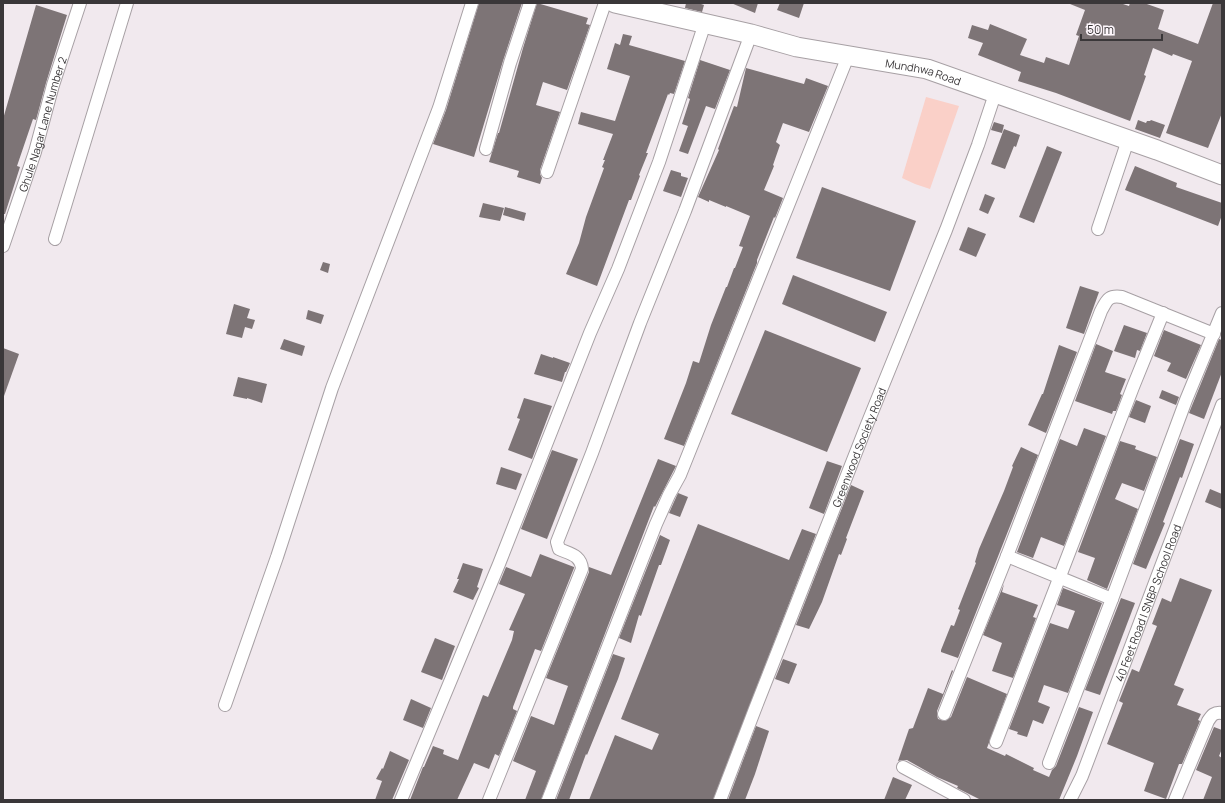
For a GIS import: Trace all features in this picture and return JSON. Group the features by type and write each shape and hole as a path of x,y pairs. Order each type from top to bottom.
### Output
{"main road":[{"name":"Mundhwa Road","path":"615,3 646,7 797,47 927,69 1222,175"}],"street":[{"name":"Ghule Nagar Lane Number 2","path":"3,246 35,152 53,85 80,3"},
{"path":"55,239 128,3"},
{"path":"225,705 277,557 332,388 439,108 472,3"},
{"path":"486,149 510,63 530,3"},
{"path":"547,172 605,3"},
{"path":"401,800 499,564 590,333 618,269 659,162 705,23"},
{"path":"488,800 582,569 582,562 578,558 559,549 557,542 751,34"},
{"path":"548,800 656,524 683,468 848,56"},
{"name":"Greenwood Society Road","path":"720,800 754,708 946,230 978,145 995,94"},
{"path":"1098,229 1128,140"},
{"path":"944,714 1007,556 1101,311 1108,299 1114,296 1122,297 1214,334"},
{"path":"996,742 1132,387 1163,313"},
{"path":"1049,763 1186,400 1222,313"},
{"name":"40 Feet Road | SNBP School Road","path":"1070,800 1082,776 1222,405"},
{"path":"1007,556 1112,599"},
{"path":"1175,800 1208,721 1213,714 1217,712 1222,713"},
{"path":"903,767 964,800"}],"shaded area":[{"path":"926,97 959,106 930,189 902,178"}],"building":[{"path":"479,3 522,3 474,157 433,144 446,110"},
{"path":"537,3 588,18 586,24 590,25 567,90 543,82 536,105 560,112 540,170 542,178 540,184 517,177 519,171 489,162"},
{"path":"686,3 698,3 704,5 702,12 685,8"},
{"path":"731,3 758,3 755,13"},
{"path":"780,3 804,3 799,18 777,10"},
{"path":"1070,3 1120,3 1129,6 1130,3 1144,3 1164,10 1158,29 1198,44 1213,3 1222,3 1222,113 1208,148 1166,133 1192,61 1173,54 1172,56 1153,48 1144,75 1146,76 1130,121 1056,93 1018,81 1021,72 978,55 983,43 968,38 972,25 988,30 990,24 1027,39 1020,55 1044,63 1046,57 1069,65 1079,36 1076,35 1085,10"},
{"path":"36,5 67,15 36,120 33,119 17,166 20,167 5,214 3,214 3,119"},
{"path":"623,34 632,36 629,45 685,61 674,94 668,94 646,153 648,153 639,175 640,176 631,200 629,200 597,286 566,274 579,243 586,217 604,168 602,167 605,160 603,160 613,134 578,124 581,112 615,121 630,76 607,69 615,43 620,45"},
{"path":"700,60 730,70 715,109 706,106 688,154 679,151 688,126 682,124 690,99 688,98"},
{"path":"746,68 804,84 806,78 828,86 809,132 783,123 776,142 780,145 773,165 774,166 764,190 783,198 775,218 774,217 684,446 664,439 693,361 699,363 711,325 743,247 739,246 750,216 698,197 719,150 718,149 734,106 737,107"},
{"path":"1138,120 1146,123 1147,121 1151,120 1165,125 1160,138 1135,129"},
{"path":"994,122 1004,125 1002,133 991,130"},
{"path":"1004,129 1020,135 1005,169 991,164"},
{"path":"1047,146 1062,152 1034,223 1019,217"},
{"path":"1135,166 1177,183 1176,187 1222,203 1222,215 1218,226 1125,190"},
{"path":"671,170 681,173 681,176 688,178 681,197 663,191"},
{"path":"822,187 916,221 890,291 796,258"},
{"path":"985,194 995,198 988,214 979,210"},
{"path":"483,203 504,208 500,221 479,217"},
{"path":"505,207 526,213 524,221 503,215"},
{"path":"968,227 986,234 976,257 959,250"},
{"path":"323,262 330,264 328,273 320,270"},
{"path":"793,275 887,312 875,342 782,304"},
{"path":"1080,286 1099,292 1084,334 1066,328"},
{"path":"234,304 250,309 247,318 255,320 252,329 245,327 242,338 226,334"},
{"path":"308,310 324,315 321,324 306,319"},
{"path":"1124,325 1147,333 1140,351 1137,350 1135,358 1114,351"},
{"path":"765,330 861,368 827,452 731,414"},
{"path":"1164,330 1201,345 1186,379 1167,371 1171,363 1154,356"},
{"path":"284,339 305,346 302,356 280,349"},
{"path":"1219,339 1222,340 1222,372 1204,419 1189,413"},
{"path":"1096,344 1113,351 1105,372 1126,379 1120,394 1122,395 1116,411 1113,411 1112,414 1075,401"},
{"path":"1059,345 1077,352 1046,433 1028,425 1043,394"},
{"path":"3,348 19,354 4,396 3,396"},
{"path":"541,354 570,363 562,382 534,374"},
{"path":"238,377 267,384 262,403 247,398 233,396"},
{"path":"1162,390 1179,397 1176,405 1159,398"},
{"path":"524,398 552,406 532,459 508,450 520,419 517,418"},
{"path":"1136,400 1151,406 1145,423 1129,417"},
{"path":"1084,428 1106,436 1064,546 1041,537 1033,558 1017,552 1060,439 1077,446"},
{"path":"1180,439 1194,444 1182,478 1180,477 1163,522 1165,523 1146,569 1133,564"},
{"path":"1120,441 1136,446 1135,449 1157,457 1144,491 1122,483 1115,499 1138,509 1107,589 1087,580 1095,558 1078,552"},
{"path":"1021,447 1038,455 958,658 941,652 941,650 951,625 954,626 960,610 958,609 976,563 979,549"},
{"path":"552,450 578,459 547,539 521,529"},
{"path":"658,459 676,466 655,507 654,506 541,800 525,800 536,771 513,761 531,716 554,725 568,686 546,678 589,572 589,567 611,575"},
{"path":"827,461 842,466 824,514 809,508"},
{"path":"501,467 522,474 516,490 496,484"},
{"path":"851,485 864,491 841,555 839,554 822,602 809,629 796,625"},
{"path":"1210,489 1222,494 1222,509 1205,502"},
{"path":"678,493 688,497 680,517 669,513"},
{"path":"698,524 789,560 802,529 816,534 713,800 589,800 615,735 652,750 659,734 621,719"},
{"path":"660,535 670,540 661,565 659,565 641,616 639,615 631,643 619,638"},
{"path":"540,554 574,568 541,651 535,649 513,707 513,709 517,711 499,756 495,754 489,769 474,763 457,800 410,800 433,746 444,750 443,754 458,760 483,695 488,697 512,640 514,631 509,630 525,594 499,584 506,567 531,577"},
{"path":"463,563 483,569 477,587 479,588 473,600 453,592 459,579 457,579"},
{"path":"1180,578 1212,590 1174,685 1184,689 1177,705 1201,714 1198,720 1200,721 1182,764 1179,764 1166,799 1144,791 1154,763 1107,744 1123,703 1119,701 1132,669 1139,672 1157,626 1152,624 1162,598 1171,602"},
{"path":"1004,584 1002,592 1038,605 1033,617 1036,618 1013,678 992,671 1002,643 983,635"},
{"path":"1063,588 1102,603 1068,693 1044,685 1038,702 1050,707 1043,724 1033,720 1027,737 1017,734 1018,732 1009,729 1050,623 1068,629 1075,611 1057,605"},
{"path":"1121,598 1135,603 1100,695 1085,690"},
{"path":"435,638 455,646 442,680 421,672"},
{"path":"613,654 625,658 618,679 587,755 586,754 569,800 556,800"},
{"path":"783,659 797,664 789,684 775,679"},
{"path":"952,670 953,671 937,711 938,719 945,721 951,717 967,677 1007,694 987,748 1005,756 1006,754 1034,768 1033,770 1049,777 1052,770 1056,766 1079,707 1093,712 1059,800 981,800 957,788 958,786 937,777 907,760 898,761 909,729 913,728 928,688 943,694"},
{"path":"411,699 431,708 423,728 403,720"},
{"path":"756,726 769,731 755,774 745,800 728,800"},
{"path":"1214,727 1222,730 1222,749 1219,756 1222,758 1222,800 1203,800 1212,777 1196,770"},
{"path":"390,751 409,760 392,800 375,800 382,781 376,779 382,768 383,769"},
{"path":"893,777 912,785 905,800 884,800"}]}
